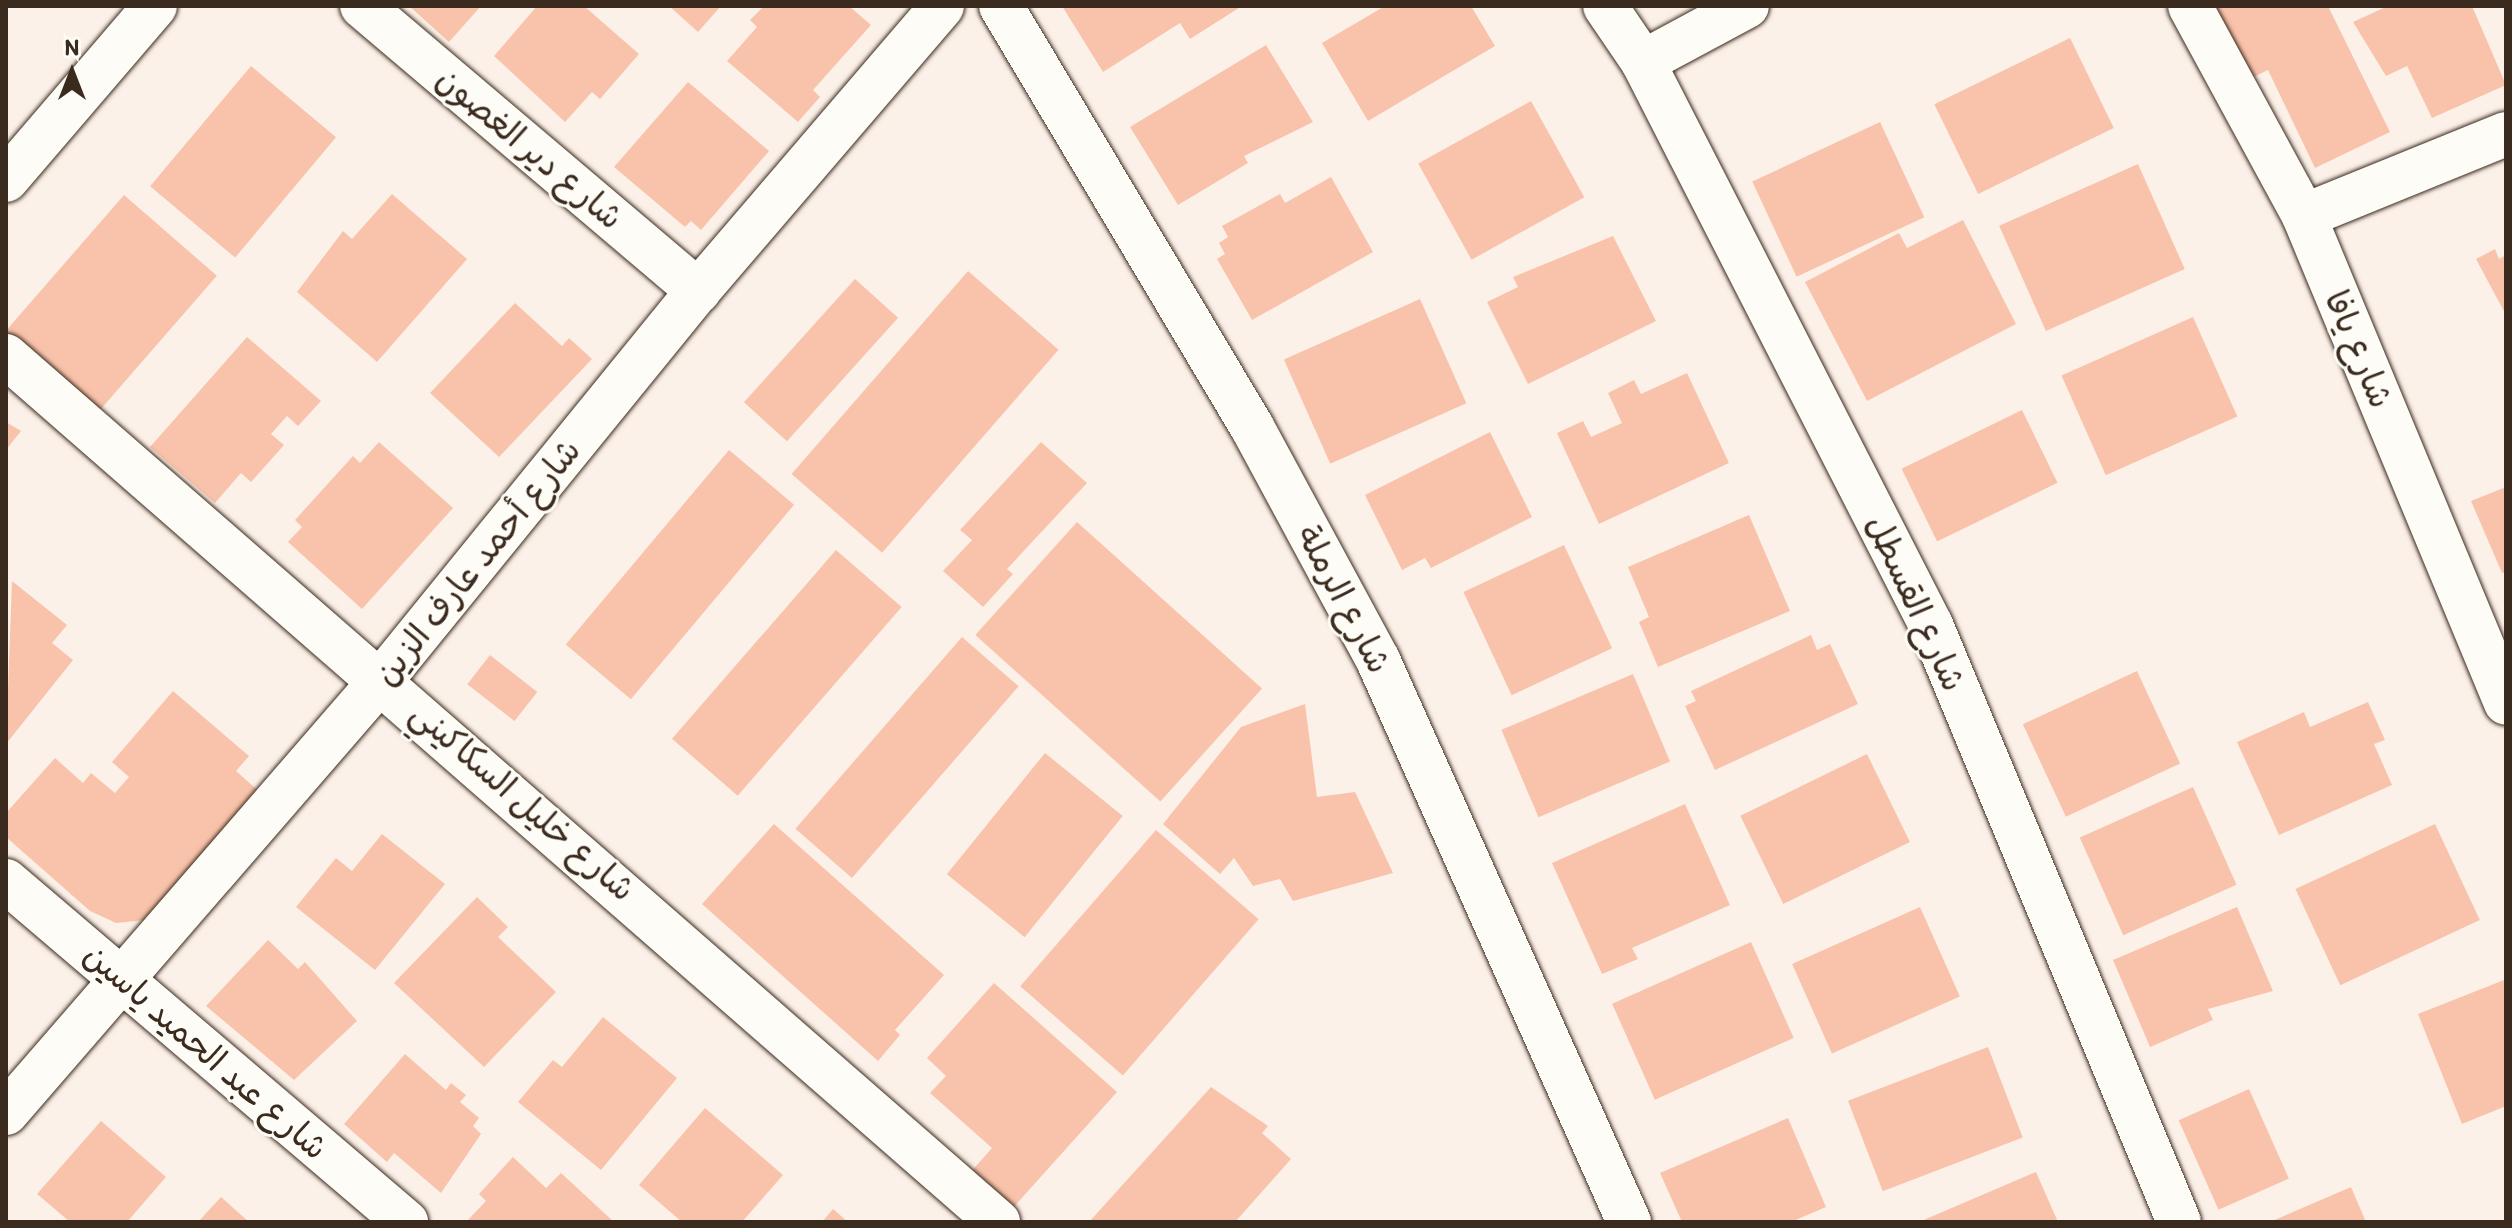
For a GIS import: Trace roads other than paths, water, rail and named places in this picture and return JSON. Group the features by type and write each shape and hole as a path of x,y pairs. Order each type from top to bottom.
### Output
{"street":[{"path":"6,180 155,6"},
{"name":"شارع دير الغصون","path":"362,6 698,291"},
{"name":"شارع أحمد عارف الزين","path":"6,1113 383,678 698,291 942,6"},
{"name":"شارع الرملة","path":"1001,6 1244,414 1378,660 1629,1222"},
{"name":"شارع القسطل","path":"1605,6 1643,62 1931,625 2179,1222"},
{"path":"1643,62 1747,6"},
{"name":"شارع يافا","path":"2190,6 2304,216 2506,703"},
{"path":"2304,216 2506,134"},
{"name":"شارع خليل السكاكيني","path":"6,356 383,678 998,1222"},
{"name":"شارع عبد الحميد ياسين","path":"6,881 406,1222"}]}
